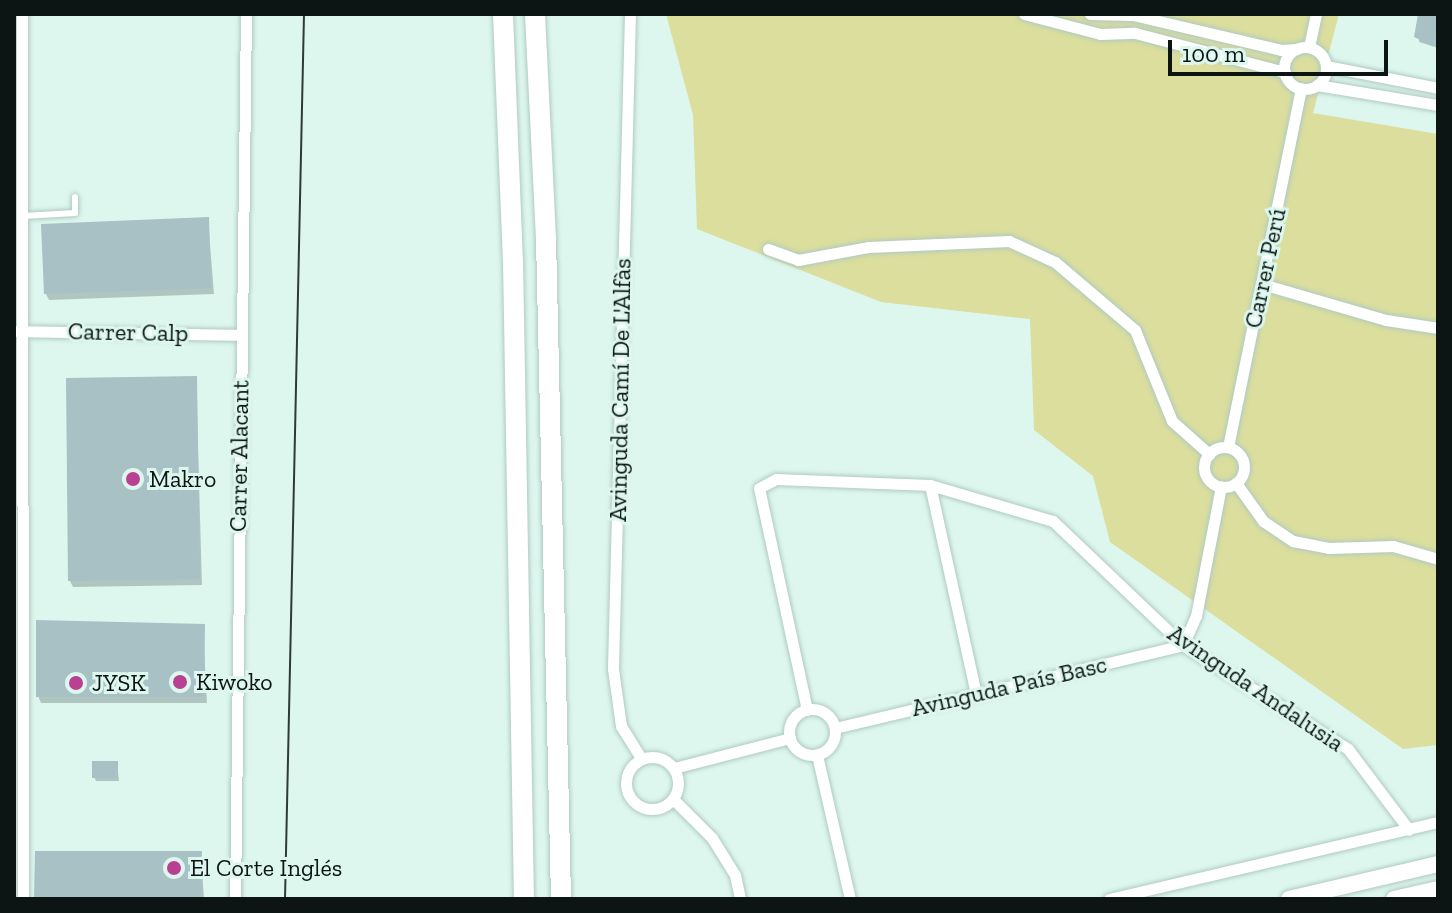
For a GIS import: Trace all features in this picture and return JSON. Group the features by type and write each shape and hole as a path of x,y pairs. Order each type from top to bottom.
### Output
{"highway":[{"path":"503,14 513,259 524,899"},
{"path":"535,14 546,238 561,899"}],"main road":[{"path":"1289,899 1438,864"},
{"path":"1394,899 1438,889"}],"street":[{"path":"22,14 23,216 19,331 23,899"},
{"name":"Carrer Alacant","path":"235,899 246,14"},
{"name":"Avinguda Camí De L'Alfàs","path":"630,14 613,669 621,726 642,759"},
{"path":"1024,14 1100,34 1135,33 1285,72 1301,88 1317,85 1438,105"},
{"path":"1090,14 1133,15 1281,50 1303,48 1321,54 1326,66 1317,85"},
{"path":"1285,72 1286,59 1303,48 1316,14"},
{"path":"1326,66 1438,88"},
{"name":"Carrer Perú","path":"1228,447 1301,88"},
{"path":"768,249 798,260 868,247 1009,241 1055,262 1135,330 1168,415 1209,454"},
{"path":"1262,284 1402,324 1438,328"},
{"name":"Carrer Calp","path":"19,331 241,335"},
{"path":"1209,454 1228,447 1243,461 1236,483"},
{"path":"1209,454 1206,476 1221,486 1236,483"},
{"name":"Avinguda Andalusia","path":"807,710 758,498 764,481 930,485 1053,521 1183,645 1348,749 1409,830"},
{"path":"1236,483 1263,521 1293,541 1328,548 1393,546 1438,559"},
{"path":"930,485 976,694"},
{"path":"1183,645 1196,616 1221,486"},
{"name":"Avinguda País Basc","path":"835,728 1183,645"},
{"path":"807,710 823,712 835,728 832,744 817,755 799,751 790,738 795,717 807,710"},
{"path":"674,768 790,738"},
{"path":"817,755 850,899"},
{"path":"659,757 674,768 679,783 673,799 659,809 634,803 626,779 642,759 659,757"},
{"path":"673,799 712,838 735,875 740,899"},
{"path":"1109,899 1369,834 1409,830 1438,822"}],"lane":[{"path":"23,216 75,213 75,197"}],"green space":[{"path":"666,14 1339,14 1313,113 1438,134 1438,745 1403,749 1110,542 1093,476 1034,430 1030,319 881,302 697,229 693,115"}],"building":[{"path":"1418,14 1438,14 1433,46 1414,37"},
{"path":"209,217 211,288 44,294 41,224"},
{"name":"Makro","path":"197,376 200,579 68,581 66,378"},
{"path":"36,620 205,624 204,697 36,697"},
{"path":"92,761 118,761 118,778 92,778"},
{"path":"35,851 202,851 201,899 34,899"}],"tram line":[{"path":"285,899 304,14"}],"place":[{"name":"Makro","path":"133,479"},
{"name":"Kiwoko","path":"180,682"},
{"name":"JYSK","path":"76,683"},
{"name":"El Corte Inglés","path":"174,868"}]}
